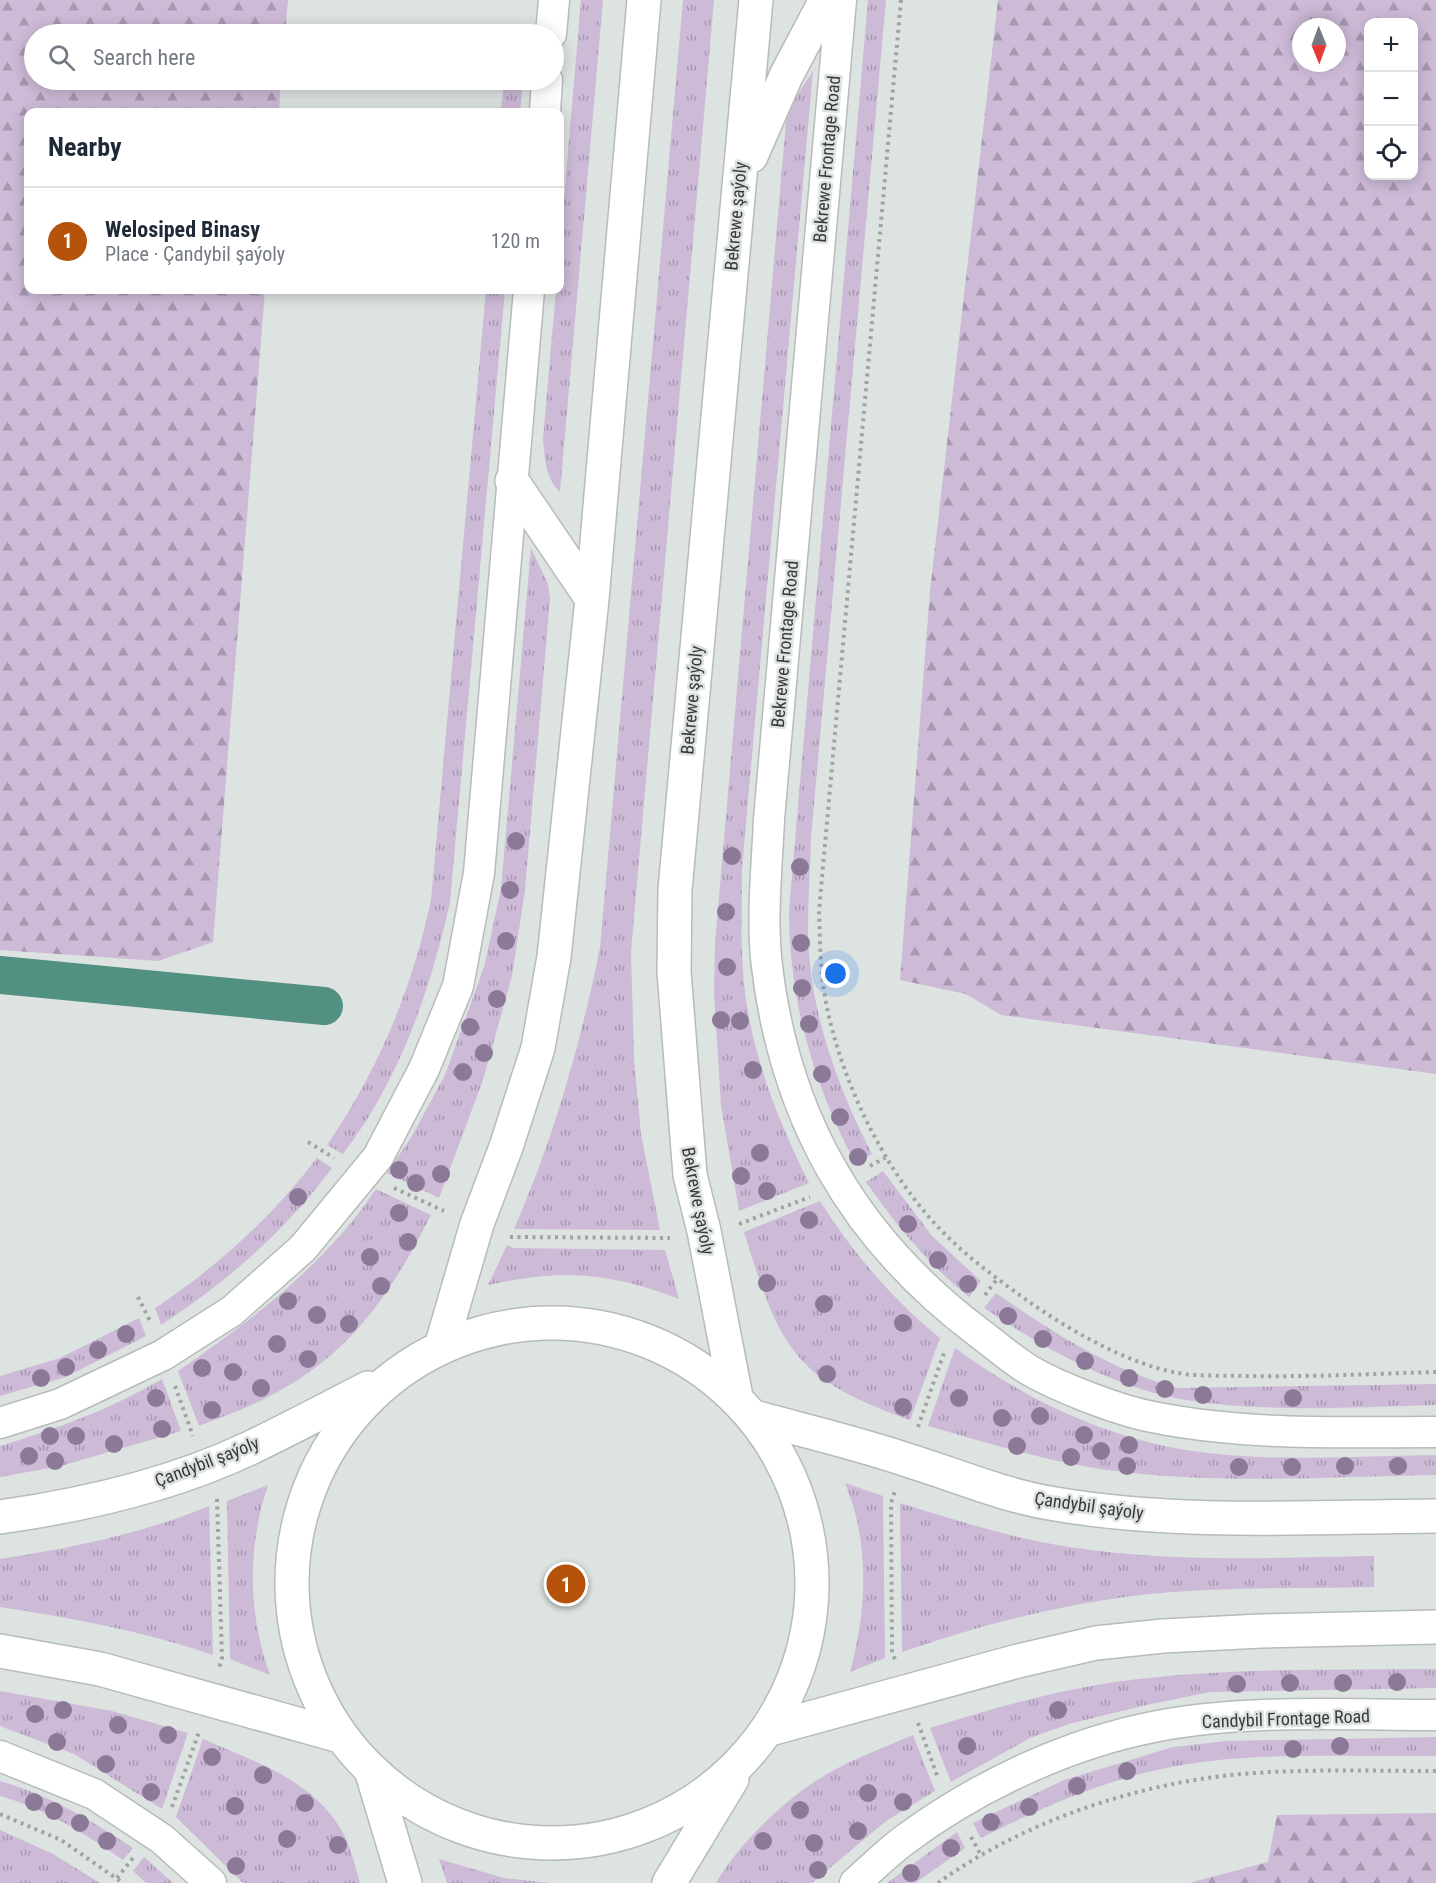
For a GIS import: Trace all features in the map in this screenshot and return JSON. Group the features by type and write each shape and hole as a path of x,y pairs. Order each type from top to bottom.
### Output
{"main road":[{"path":"441,1347 477,1224 506,1147 538,1048 563,880 592,599 644,0"},
{"name":"Bekrewe şaýoly","path":"745,1407 690,1175 674,972 675,890 756,0"},
{"path":"740,183 786,76 826,0"},
{"path":"512,481 592,599"},
{"path":"669,1883 741,1764 770,1729 805,1653 814,1570 797,1489 745,1407 671,1351 596,1326 516,1325 441,1347 401,1370 351,1417 314,1474 294,1540 291,1609 307,1675 339,1736 372,1773 439,1819 518,1842 599,1840 676,1813 741,1764"},
{"name":"Çandybil şaýoly","path":"0,1517 108,1497 205,1466 249,1449 401,1370"},
{"name":"Çandybil şaýoly","path":"745,1407 907,1459 987,1488 1054,1504 1140,1514 1232,1518 1436,1516"},
{"path":"770,1729 906,1691 1096,1643 1163,1636 1436,1627"},
{"path":"0,1652 100,1669 339,1736"},
{"path":"372,1773 405,1883"}],"street":[{"path":"552,24 554,0"},
{"name":"Bekrewe Frontage Road","path":"841,0 770,819 765,906 766,957 778,1027 804,1115 839,1183 849,1201 893,1258 937,1301 964,1322"},
{"path":"545,108 547,90"},
{"path":"0,1424 60,1404 163,1355 232,1311 303,1248 378,1157 424,1069 458,986 479,873 498,678 529,294"},
{"path":"964,1322 1030,1370 1085,1395 1146,1416 1212,1426 1350,1432 1436,1432"},
{"name":"Candybil Frontage Road","path":"855,1883 902,1842 954,1807 1042,1762 1100,1739 1160,1726 1234,1717 1436,1715"},
{"path":"0,1756 94,1794 154,1833 209,1881"}],"path":[{"path":"901,0 819,911 821,966 832,1028 849,1083 888,1156 917,1202 938,1226 997,1279 1048,1315 1087,1337 1145,1364 1178,1373 1276,1377 1436,1372"},
{"path":"308,1142 364,1174 515,1239 662,1240 740,1224 839,1183 888,1156"},
{"path":"982,1857 939,1781 892,1653 891,1503 948,1343 997,1279"},
{"path":"117,1878 170,1813 222,1658 219,1503 163,1355 138,1297"},
{"path":"938,1883 1022,1835 1118,1798 1173,1784 1223,1776 1436,1771"},
{"path":"0,1814 61,1840 123,1883"}],"green space":[{"path":"0,0 288,0 286,24 24,24 24,90 280,90 279,108 24,108 24,294 265,294 213,942 158,961 0,950"},
{"path":"581,0 603,0 560,492 549,474 543,439 556,294 564,294 564,198"},
{"path":"683,0 714,0 631,952 634,1059 641,1134 660,1230 514,1229 554,1126 584,1020 600,948"},
{"path":"868,0 886,0 811,838 808,923 810,964 820,1020 837,1075 872,1154 855,1163 827,1102 806,1040 793,976 789,910"},
{"path":"998,0 1436,0 1436,1074 1001,1015 966,994 900,980 930,591"},
{"path":"813,71 742,868 742,954 744,983 753,1035 759,1061 777,1111 809,1183 739,1211 721,1105 714,993 715,943 786,122 794,100"},
{"path":"503,90 522,90 520,108 501,108"},
{"path":"486,294 505,294 450,902 433,969 410,1034 381,1096 343,1154 327,1145 378,1058 414,965 431,900"},
{"path":"531,548 548,584 550,599 525,890 512,976 483,1080 439,1198 387,1173 412,1136 445,1075 484,967 501,889"},
{"path":"317,1158 332,1168 294,1213 231,1273 161,1325 155,1308 200,1276 242,1240 281,1201"},
{"path":"883,1171 932,1236 981,1281 969,1297 913,1243 866,1182"},
{"path":"376,1189 431,1215 383,1297 344,1343 296,1381 258,1402 199,1426 178,1371 260,1311 310,1267 356,1217"},
{"path":"820,1201 874,1274 906,1308 940,1338 910,1420 870,1405 839,1389 815,1372 796,1353 781,1331 768,1304 744,1232"},
{"path":"507,1245 514,1248 665,1250 679,1299 630,1283 585,1276 539,1277 488,1285"},
{"path":"996,1293 1082,1348 1128,1371 1177,1388 1436,1384 1436,1405 1342,1408 1248,1407 1186,1400 1159,1394 1106,1376 1030,1338 984,1308"},
{"path":"139,1318 146,1336 66,1377 0,1396 0,1376 60,1358"},
{"path":"955,1348 1036,1399 1094,1425 1155,1444 1217,1454 1280,1458 1436,1455 1436,1475 1268,1479 1183,1477 1100,1469 1013,1450 928,1426"},
{"path":"162,1379 181,1431 61,1466 0,1477 0,1446 83,1417 123,1400"},
{"path":"845,1483 883,1496 885,1658 850,1672 860,1625 863,1577 859,1529"},
{"path":"268,1485 256,1532 253,1580 257,1628 270,1675 230,1659 227,1501"},
{"path":"900,1503 968,1524 1036,1541 1120,1553 1205,1558 1374,1556 1374,1587 1223,1589 1132,1596 1074,1605 1015,1618 902,1652"},
{"path":"209,1506 213,1655 108,1626 0,1607 0,1559 106,1539 158,1525"},
{"path":"1436,1669 1436,1688 1210,1692 1142,1706 1069,1724 1030,1738 951,1782 930,1728 1038,1697 1120,1681 1256,1671"},
{"path":"0,1691 112,1711 188,1733 162,1809 74,1754 0,1726"},
{"path":"913,1735 935,1791 886,1821 812,1883 716,1883 753,1834 802,1790 845,1764"},
{"path":"1436,1737 1436,1756 1240,1758 1177,1766 1126,1778 1076,1795 981,1838 973,1823 1064,1780 1173,1747 1226,1741"},
{"path":"203,1739 281,1774 315,1798 330,1813 342,1831 360,1883 243,1883 176,1817"},
{"path":"0,1781 36,1793 69,1809 133,1848 123,1860 79,1831 49,1815 0,1796"},
{"path":"1436,1813 1436,1883 1189,1883 1268,1862 1277,1815"},
{"path":"0,1830 53,1854 100,1883 0,1883"},
{"path":"957,1832 965,1848 915,1883 887,1883"},
{"path":"144,1857 173,1883 146,1883 133,1871"},
{"path":"439,1859 504,1878 551,1883 447,1883"}],"waterway":[{"path":"0,975 324,1006"}],"place":[{"name":"Welosiped Binasy","path":"566,1584"}]}
